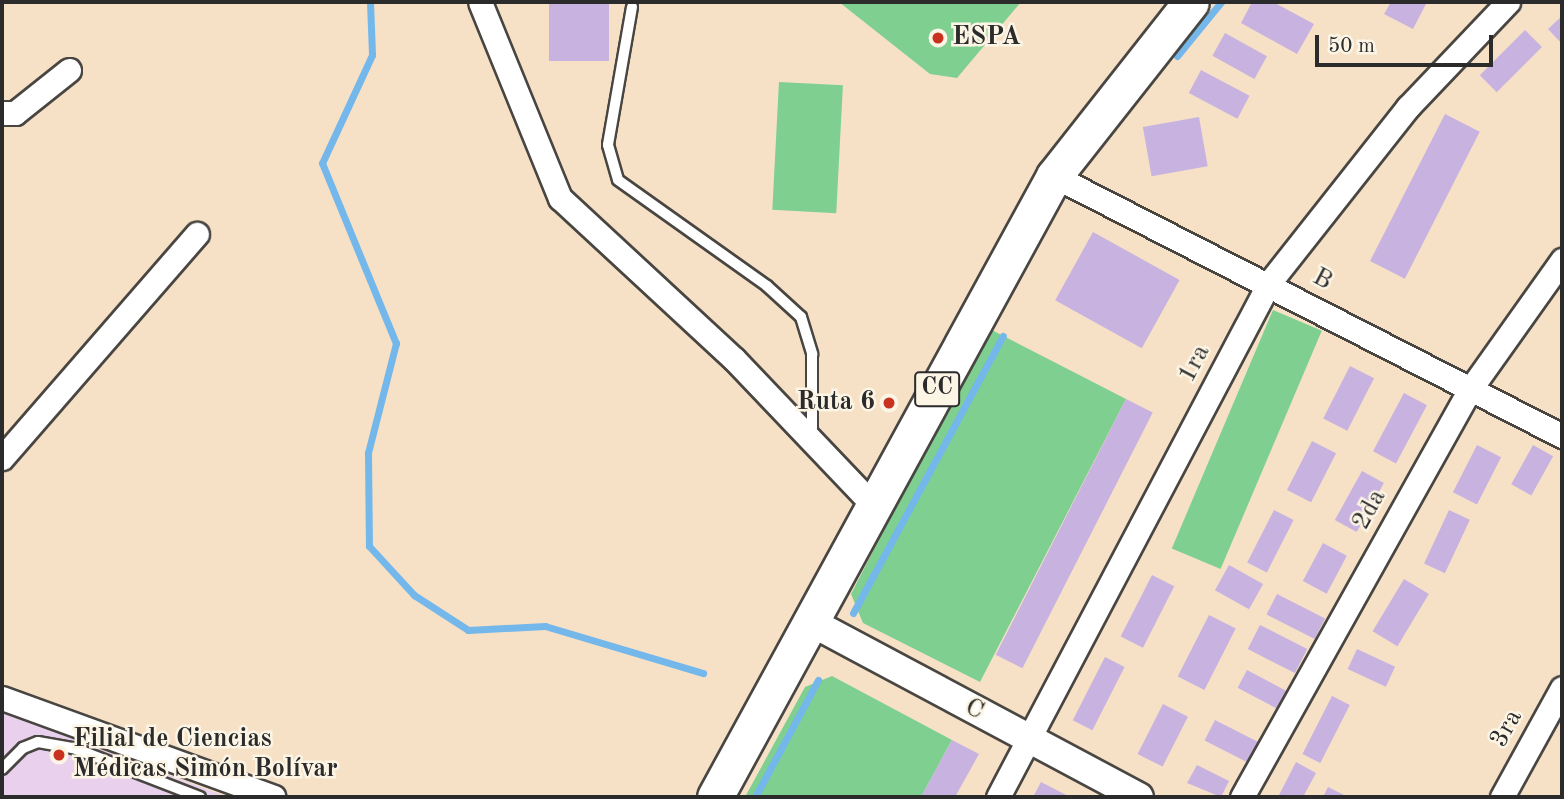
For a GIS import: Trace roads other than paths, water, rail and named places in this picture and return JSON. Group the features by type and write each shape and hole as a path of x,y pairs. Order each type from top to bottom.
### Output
{"main road":[{"name":"CC","path":"715,797 1054,176 1191,2"}],"street":[{"path":"480,2 560,198 734,359 873,505"},
{"name":"1ra","path":"998,797 1269,283 1408,107 1508,2"},
{"path":"2,113 16,113 69,70"},
{"name":"B","path":"1054,176 1269,283 1469,391 1562,436"},
{"path":"2,458 197,234"},
{"name":"2da","path":"1242,797 1469,391 1562,260"},
{"name":"C","path":"809,621 1139,797"},
{"name":"3ra","path":"1502,797 1562,688"},
{"path":"2,698 274,797"}],"lane":[{"path":"632,7 608,145 618,180 767,286 801,317 813,354 812,442"},
{"path":"2,769 23,747 38,742 76,750 200,797"}],"waterway":[{"path":"370,2 372,55 322,163 396,343 368,453 369,546 414,595 468,630 545,626 703,673"},
{"path":"1177,56 1221,2"},
{"path":"853,613 1003,336"},
{"path":"755,797 818,680"}],"place":[{"name":"ESPA","path":"938,38"},
{"name":"Ruta 6","path":"889,403"},
{"name":"Filial de Ciencias Médicas Simón Bolívar","path":"59,755"}]}
